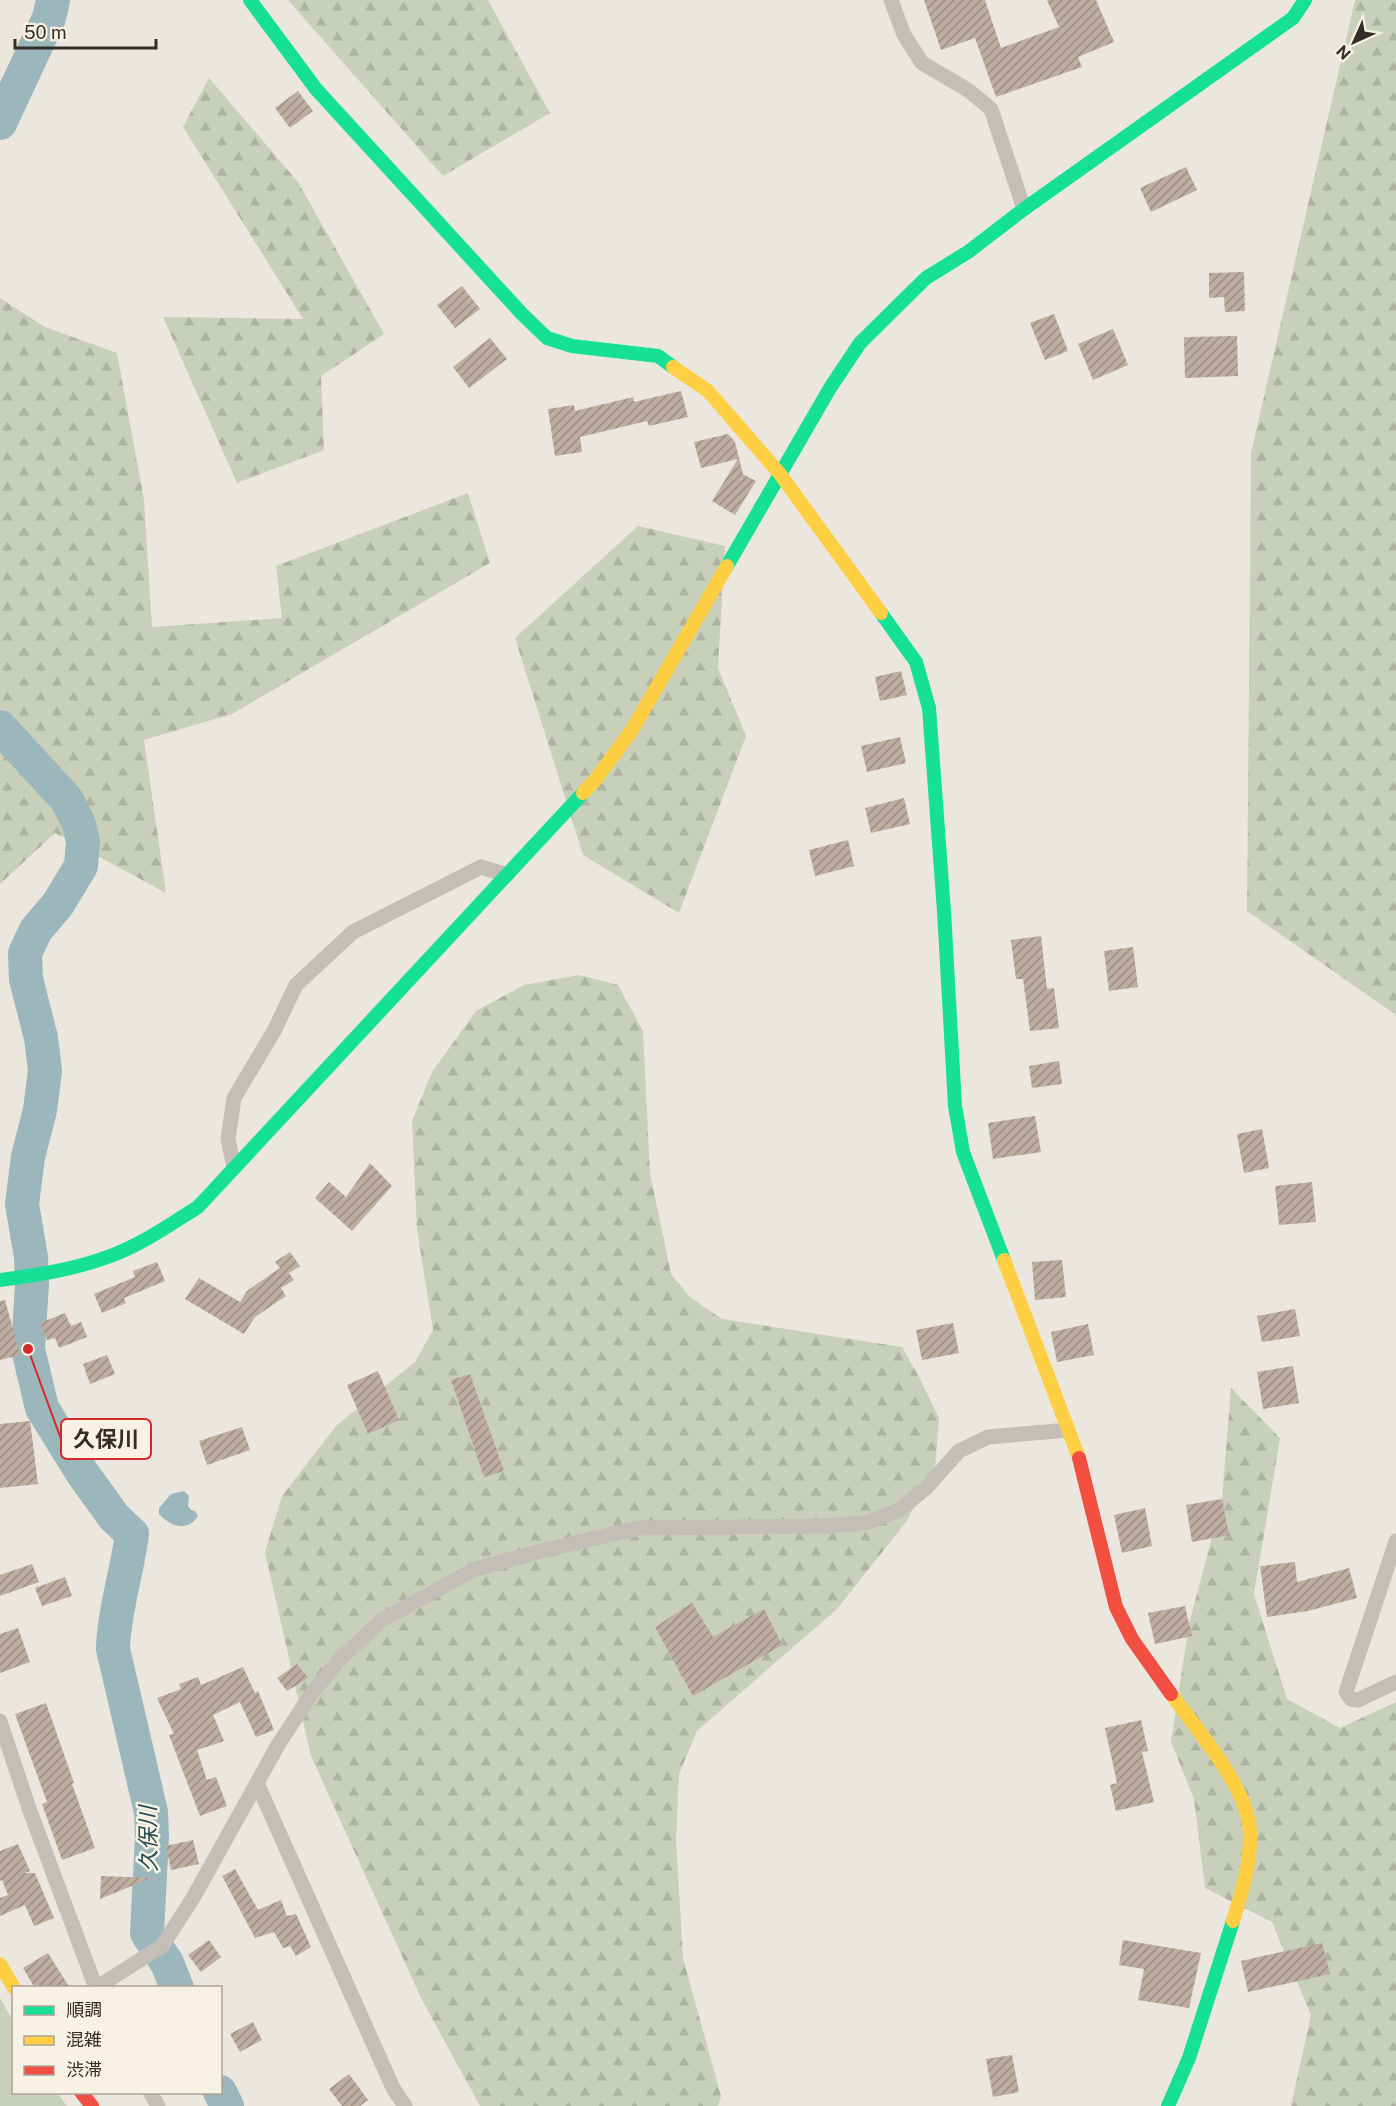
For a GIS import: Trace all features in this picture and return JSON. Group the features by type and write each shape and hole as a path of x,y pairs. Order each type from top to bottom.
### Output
{"street":[{"path":"250,0 316,88 514,305 547,338 572,346 658,356 708,391 780,474 916,662 929,708 955,1106 963,1152 1082,1465 1116,1607 1132,1639 1224,1767 1243,1802 1250,1830 1244,1886 1189,2058 1168,2106"},
{"path":"891,0 904,35 922,63 969,90 991,109 1024,209"},
{"path":"0,1280 51,1272 113,1255 156,1234 198,1207 596,779 632,730 830,388 860,343 926,278 968,252 1024,209 1293,18 1305,0"},
{"path":"234,1167 228,1139 234,1098 274,1031 296,985 353,932 481,867 507,875"},
{"path":"99,1986 163,1944 193,1898 278,1745 312,1693 338,1661 382,1620 473,1570 639,1528 827,1526 865,1523 899,1510 926,1488 959,1451 988,1437 1068,1430"},
{"path":"1396,1541 1346,1692 1351,1699 1358,1700 1396,1682"},
{"path":"0,1721 30,1811 95,1986"},
{"path":"257,1783 393,2088 405,2106"},
{"path":"0,1965 13,1986"},
{"path":"83,2094 92,2106"}],"green space":[{"path":"288,0 488,0 550,113 443,176"},
{"path":"1355,0 1396,0 1396,1015 1247,911 1251,453"},
{"path":"209,78 298,182 384,334 321,376 324,450 237,483 163,317 303,319 183,127"},
{"path":"0,298 45,327 117,353 144,500 152,627 282,618 276,566 468,493 490,563 232,714 144,740 166,893 55,833 0,884"},
{"path":"638,526 725,546 718,668 746,736 679,913 583,855 515,638"},
{"path":"579,975 618,985 643,1031 650,1173 671,1274 690,1297 722,1319 902,1347 939,1418 935,1469 906,1522 837,1609 697,1731 679,1774 676,1840 683,1958 721,2096 718,2106 480,2106 421,1998 311,1756 265,1552 282,1496 336,1426 415,1362 433,1330 417,1229 412,1121 432,1072 476,1011 524,985"},
{"path":"1231,1388 1280,1438 1254,1594 1287,1699 1340,1728 1396,1702 1396,2106 1291,2106 1311,2015 1272,1922 1205,1888 1194,1799 1171,1742 1189,1624 1222,1499"},
{"path":"0,1998 12,2019 12,2094 58,2094 67,2106 0,2106"}],"water":[{"path":"184,1491 189,1496 188,1506 198,1516 189,1525 178,1526 163,1518 159,1514 159,1508 171,1494"}],"building":[{"path":"924,0 985,0 1001,48 1059,27 1047,0 1096,0 1114,42 1078,57 1082,67 996,97 975,38 941,50"},
{"path":"298,91 313,111 290,128 275,108"},
{"path":"1186,167 1197,190 1151,212 1140,188"},
{"path":"1244,272 1245,311 1225,312 1224,297 1209,298 1209,273"},
{"path":"462,286 480,309 455,328 437,305"},
{"path":"1054,314 1068,351 1045,360 1030,323"},
{"path":"1113,329 1128,365 1093,380 1078,344"},
{"path":"1237,336 1238,376 1185,378 1184,337"},
{"path":"490,338 507,359 469,388 453,367"},
{"path":"681,391 688,417 649,426 647,421 580,437 582,452 555,456 548,409 574,405 575,411 633,397 634,402"},
{"path":"728,434 735,442 743,474 756,481 735,515 712,501 738,459 701,468 694,442"},
{"path":"901,671 907,695 880,701 875,677"},
{"path":"900,737 906,763 867,772 861,746"},
{"path":"904,798 910,824 871,833 865,808"},
{"path":"848,840 854,866 815,876 809,850"},
{"path":"1041,936 1047,989 1054,988 1059,1028 1030,1031 1023,979 1016,979 1011,940"},
{"path":"1133,947 1138,987 1109,991 1104,951"},
{"path":"1059,1061 1062,1084 1032,1088 1029,1066"},
{"path":"1035,1116 1041,1152 993,1159 988,1123"},
{"path":"1262,1129 1269,1168 1244,1173 1237,1134"},
{"path":"370,1163 392,1186 352,1231 315,1198 329,1182 346,1197"},
{"path":"1312,1182 1316,1222 1279,1225 1275,1186"},
{"path":"290,1252 300,1266 289,1273 294,1280 281,1288 286,1296 255,1317 244,1334 185,1299 199,1278 240,1302 247,1291 280,1268 275,1262"},
{"path":"1062,1260 1066,1297 1035,1300 1032,1262"},
{"path":"157,1262 165,1281 124,1298 126,1303 102,1313 94,1294 135,1277 133,1271"},
{"path":"5,1300 20,1355 0,1360 0,1301"},
{"path":"1295,1309 1300,1336 1262,1342 1257,1316"},
{"path":"65,1313 71,1326 81,1322 87,1337 59,1348 55,1338 47,1340 40,1323"},
{"path":"953,1323 959,1353 922,1360 916,1330"},
{"path":"1088,1324 1094,1355 1057,1362 1051,1332"},
{"path":"107,1355 115,1374 90,1384 83,1364"},
{"path":"1293,1366 1299,1403 1263,1409 1257,1372"},
{"path":"378,1371 399,1420 368,1434 347,1385"},
{"path":"470,1374 504,1471 484,1477 451,1380"},
{"path":"30,1421 38,1484 0,1488 0,1424"},
{"path":"242,1427 250,1450 207,1465 199,1441"},
{"path":"1222,1499 1229,1535 1192,1542 1186,1505"},
{"path":"1145,1508 1152,1546 1122,1553 1114,1515"},
{"path":"1295,1562 1297,1582 1349,1568 1357,1598 1308,1611 1267,1617 1260,1566"},
{"path":"32,1564 39,1582 0,1596 0,1575"},
{"path":"65,1577 72,1596 42,1606 35,1588"},
{"path":"692,1603 713,1637 764,1609 782,1645 693,1696 655,1627"},
{"path":"1185,1606 1192,1636 1155,1644 1148,1613"},
{"path":"18,1628 30,1662 0,1673 0,1634"},
{"path":"297,1664 308,1678 287,1691 277,1678"},
{"path":"243,1667 255,1693 258,1691 274,1730 256,1737 240,1702 213,1715 224,1741 197,1750 207,1780 216,1777 227,1806 200,1816 169,1735 174,1734 157,1698 181,1689 179,1684 198,1677 201,1685"},
{"path":"46,1703 95,1848 62,1860 42,1804 47,1802 15,1714"},
{"path":"1141,1720 1148,1751 1142,1752 1154,1802 1116,1811 1110,1785 1117,1783 1105,1728"},
{"path":"193,1840 199,1864 171,1870 166,1846"},
{"path":"18,1844 30,1871 24,1873 35,1873 54,1918 34,1926 25,1905 0,1916 0,1898 8,1895 2,1880 0,1881 0,1851"},
{"path":"235,1869 258,1910 281,1900 287,1916 296,1914 311,1947 296,1956 290,1946 283,1948 274,1932 255,1938 222,1876"},
{"path":"101,1876 151,1878 100,1899"},
{"path":"209,1940 221,1957 201,1972 188,1955"},
{"path":"1123,1940 1201,1953 1189,2008 1138,2000 1144,1969 1119,1965"},
{"path":"1322,1943 1330,1974 1248,1992 1241,1961"},
{"path":"48,1953 69,1986 34,1986 23,1968"},
{"path":"253,2022 262,2040 240,2052 230,2034"},
{"path":"1012,2055 1019,2092 993,2097 986,2059"},
{"path":"349,2074 368,2100 360,2106 342,2106 329,2089"}],"waterway":[{"name":"久保川","path":"0,123 49,18 53,0"},
{"name":"久保川","path":"0,727 67,800 79,824 83,842 81,866 58,904 36,930 25,953 26,979 41,1038 45,1071 40,1110 28,1157 22,1204 31,1257 32,1284 28,1349 42,1408 83,1474 114,1517 132,1534 113,1649 151,1812 147,1933 167,1963 176,1986"},
{"name":"久保川","path":"221,2094 227,2106"}],"traffic: fast":[{"path":"250,0 316,89 522,314 547,338 572,346 658,356 673,367"},
{"path":"727,566 830,388 860,343 926,278 968,252 1024,209 1293,18 1305,0"},
{"path":"881,613 916,662 929,708 955,1106 963,1152 1004,1260"},
{"path":"0,1280 71,1268 113,1255 146,1239 198,1207 583,793"},
{"path":"1168,2106 1189,2058 1233,1921"}],"traffic: slow":[{"path":"673,367 708,391 780,474 881,613"},
{"path":"583,793 632,730 727,566"},
{"path":"1004,1260 1079,1458"},
{"path":"1171,1694 1231,1778 1247,1815 1250,1832 1249,1855 1243,1888 1233,1921"},
{"path":"0,1964 13,1986"}],"traffic: jam":[{"path":"1079,1458 1116,1607 1132,1639 1171,1694"},
{"path":"83,2094 92,2106"}],"place":[{"name":"久保川","path":"28,1349"}]}
